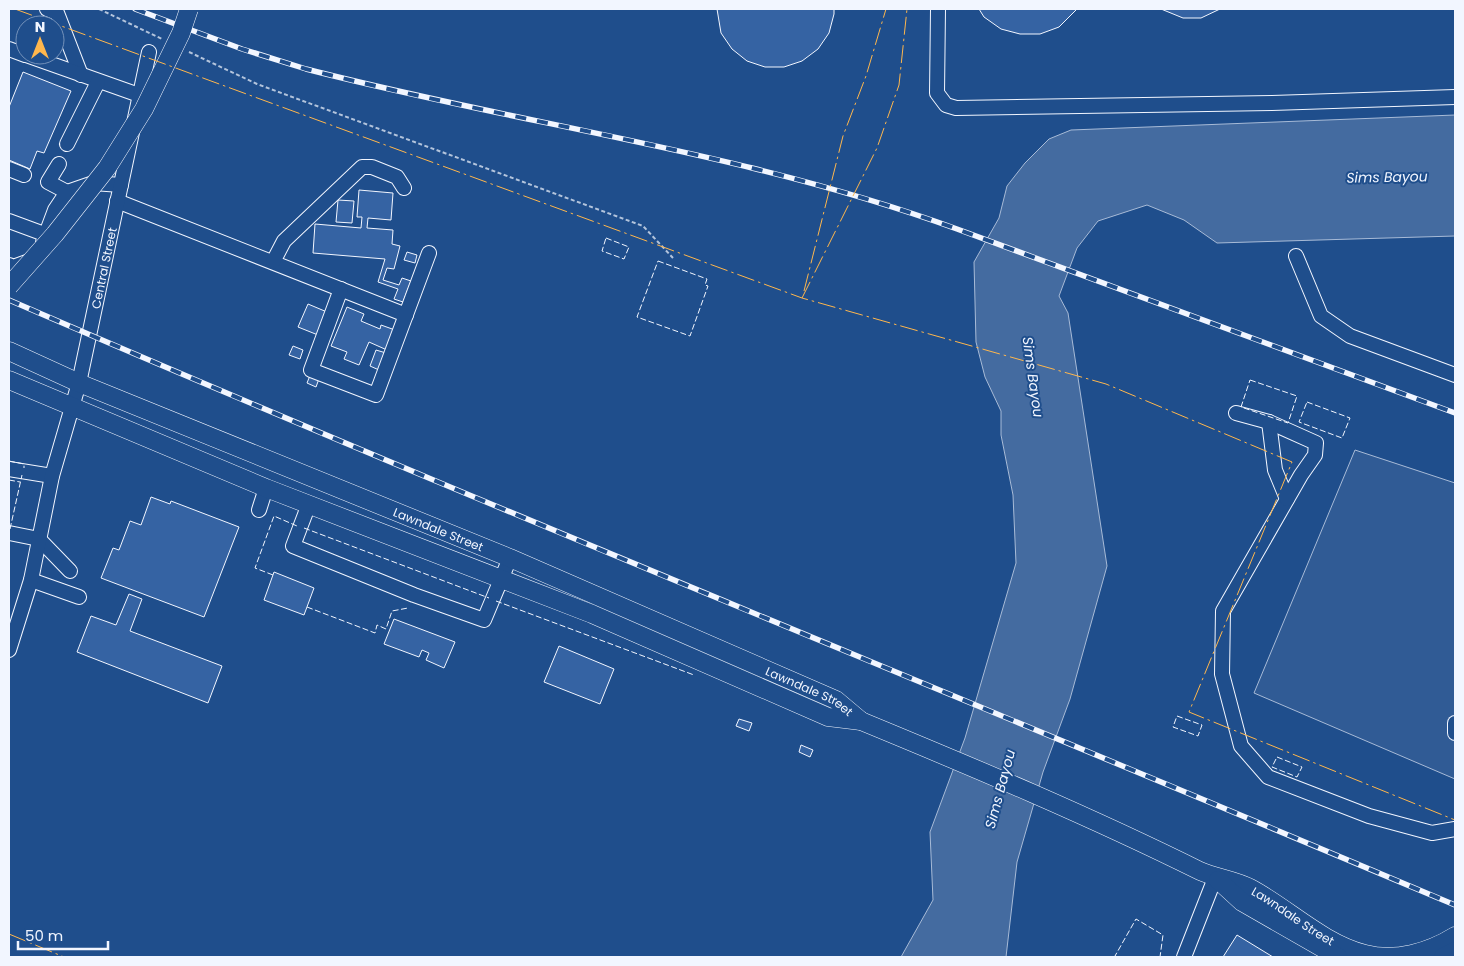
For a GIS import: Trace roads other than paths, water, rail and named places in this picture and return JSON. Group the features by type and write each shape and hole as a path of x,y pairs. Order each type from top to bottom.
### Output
{"main road":[{"path":"9,286 55,234 108,168 144,109 180,33 189,9"},
{"name":"Lawndale Street","path":"9,352 79,383 510,558 836,700 861,721"},
{"name":"Lawndale Street","path":"9,380 266,488 592,614 828,717 861,721 881,729 1103,823 1216,878 1249,887 1335,942 1366,954 1385,956 1416,953 1430,950 1455,936"},
{"path":"9,385 28,388"},
{"name":"Lawndale Street","path":"1216,878 1242,902 1338,957"},
{"path":"1443,957 1455,951"}],"street":[{"path":"47,9 57,13 81,75"},
{"path":"935,10 937,93 946,105 956,108 1272,104 1455,98"},
{"name":"Central Street","path":"9,650 31,580 52,476 79,383 149,52"},
{"path":"54,65 139,95"},
{"path":"68,144 98,82"},
{"path":"59,164 48,182 67,192"},
{"path":"273,262 284,241 362,167 372,167 397,176 404,188"},
{"path":"9,169 24,175"},
{"path":"9,265 12,267 32,260 47,235 55,210 67,192 92,184 121,185"},
{"path":"117,201 406,315"},
{"path":"9,221 47,235"},
{"path":"341,289 311,370 376,394 429,253"},
{"path":"1296,256 1321,316 1350,336 1455,375"},
{"path":"1236,413 1269,422 1316,443 1315,455 1287,499 1223,611 1222,674 1241,746 1268,777 1369,816 1432,833 1455,829"},
{"path":"1269,422 1275,470 1287,499"},
{"path":"9,468 52,476"},
{"path":"259,510 266,488"},
{"path":"309,504 293,546 414,595 484,620 510,558"},
{"path":"9,532 39,539 70,571"},
{"path":"31,580 78,598"},
{"path":"1455,723 1455,733"},
{"path":"1184,957 1216,878"}],"water":[{"name":"Sims Bayou","path":"1455,115 1455,236 1217,243 1184,220 1147,205 1098,221 1077,248 1059,296 1068,313 1107,566 1070,699 1043,772 1017,862 1006,957 901,957 933,900 930,832 965,738 1016,563 1013,495 1001,435 1001,411 985,377 976,342 974,262 999,218 1007,186 1025,163 1049,139 1071,130"}],"railway":[{"path":"135,9 242,49 306,69 388,89 716,159 797,179 877,202 957,229 1455,413"},
{"path":"9,300 551,529 1455,905"}]}
